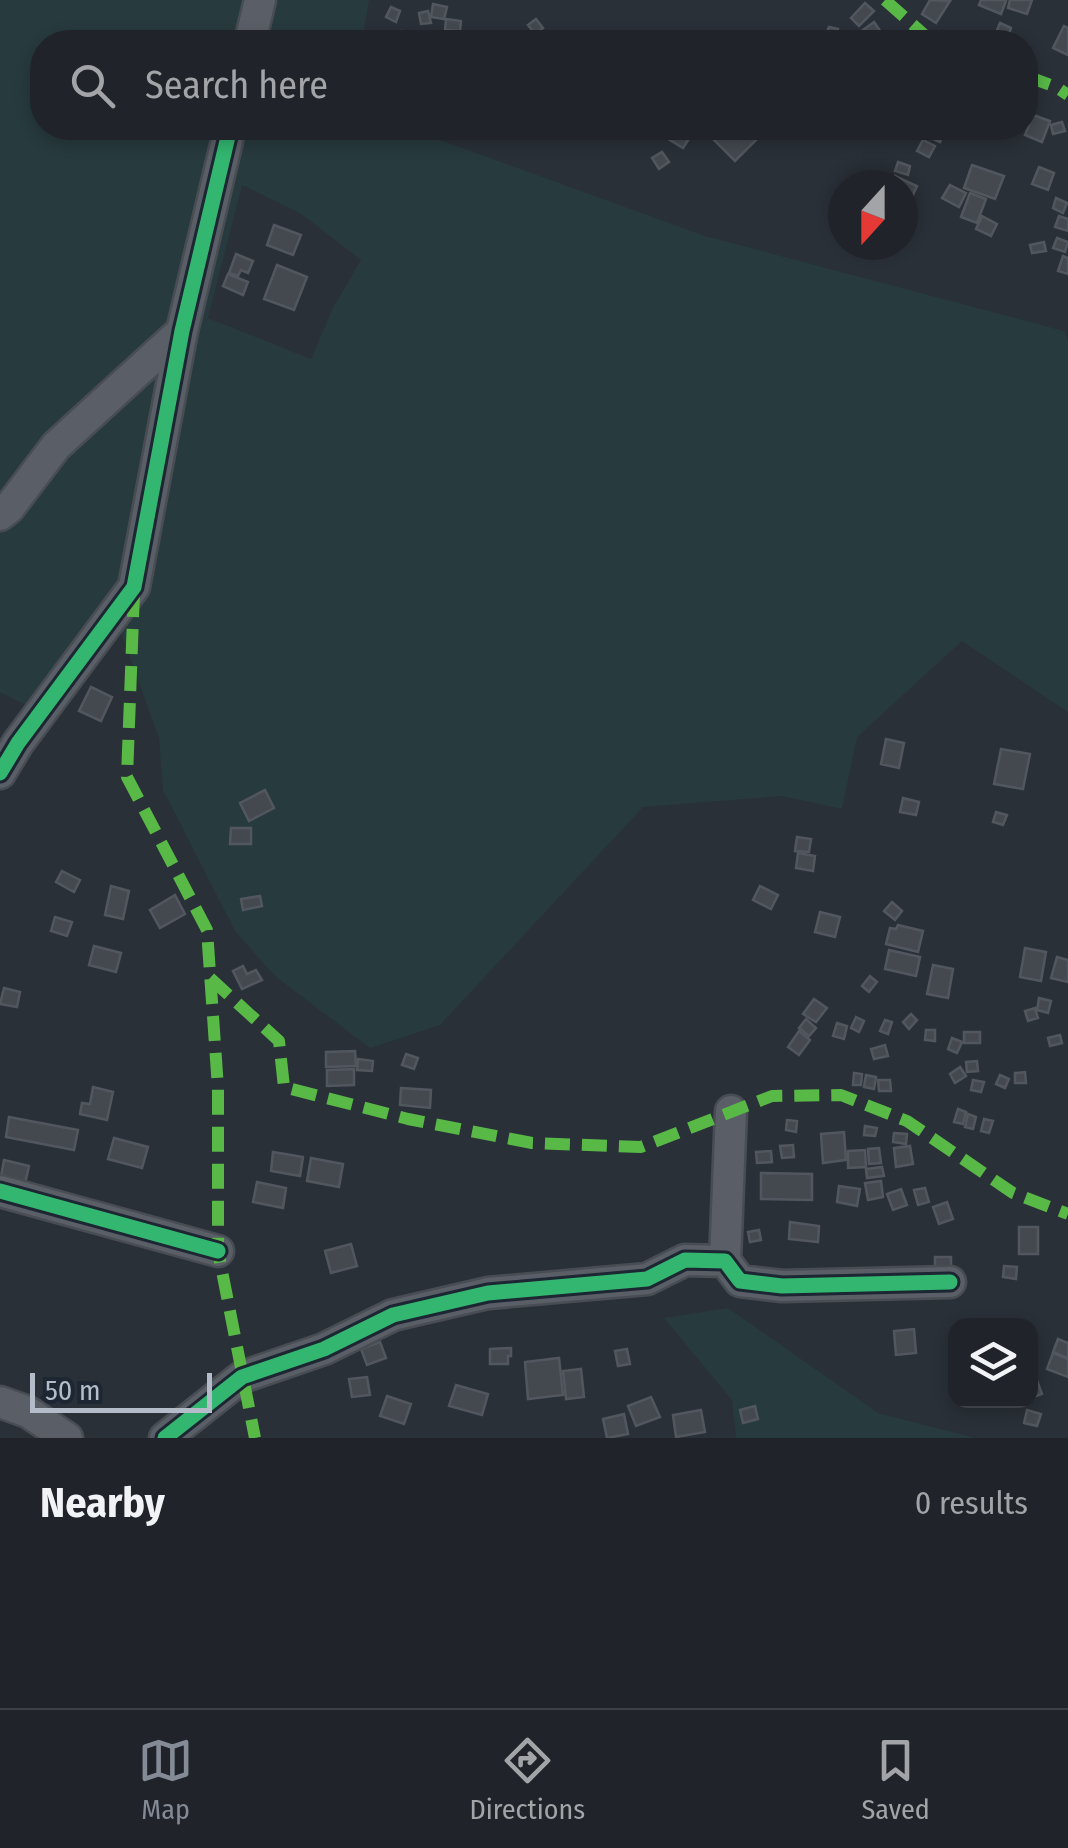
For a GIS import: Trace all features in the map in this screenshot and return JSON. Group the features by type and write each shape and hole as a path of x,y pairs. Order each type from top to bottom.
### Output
{"street":[{"path":"253,30 260,0"},
{"path":"0,773 9,734 134,587 182,331 227,140"},
{"path":"0,515 56,446 182,331"},
{"path":"730,1111 726,1261 740,1281 782,1286 950,1282"},
{"path":"0,1192 218,1251"},
{"path":"165,1438 242,1376 324,1349 393,1315 488,1293 647,1279 685,1260 726,1261"},
{"path":"0,1402 28,1412 66,1438"}],"green space":[{"path":"0,0 369,0 364,30 30,30 30,140 440,140 705,236 1064,331 1068,339 1068,712 962,641 857,737 842,809 782,796 643,807 440,1025 370,1048 275,976 235,931 163,790 159,738 114,613 32,708 0,692","holes":["242,185 300,213 361,260 333,308 311,359 208,318"]},
{"path":"728,1308 878,1413 975,1438 736,1438 732,1400 664,1318"}],"building":[{"path":"930,0 950,1 936,23 922,14"},
{"path":"981,0 1006,1 1001,14 979,5"},
{"path":"1010,0 1032,0 1027,14 1008,8"},
{"path":"865,3 874,11 859,26 851,18"},
{"path":"433,4 447,7 444,19 431,17"},
{"path":"391,7 400,11 396,22 386,17"},
{"path":"428,11 431,23 421,24 419,13"},
{"path":"446,19 461,21 460,30 445,30"},
{"path":"536,19 543,28 532,30 528,25"},
{"path":"874,22 880,30 863,30"},
{"path":"1064,26 1068,28 1068,55 1053,48"},
{"path":"1038,117 1050,121 1042,142 1037,140"},
{"path":"1062,122 1065,131 1053,134 1051,125"},
{"path":"670,140 688,140 683,148"},
{"path":"714,140 756,140 735,161"},
{"path":"923,140 935,146 929,157 917,151"},
{"path":"662,152 669,162 659,169 652,158"},
{"path":"898,162 910,166 909,170 895,170"},
{"path":"972,165 1004,176 995,199 964,188"},
{"path":"1039,167 1054,173 1048,190 1032,184"},
{"path":"950,185 966,193 959,207 942,198"},
{"path":"970,193 986,199 977,223 961,217"},
{"path":"1056,198 1067,203 1063,213 1053,208"},
{"path":"982,216 997,224 991,236 976,229"},
{"path":"1059,216 1068,219 1068,231 1055,227"},
{"path":"274,225 301,235 293,255 267,245"},
{"path":"1057,238 1068,242 1065,252 1053,248"},
{"path":"1044,242 1046,251 1032,253 1030,245"},
{"path":"236,254 253,261 248,273 229,273"},
{"path":"1063,256 1068,258 1068,274 1058,271"},
{"path":"277,265 307,277 294,310 264,299"},
{"path":"228,274 248,282 243,295 223,286"},
{"path":"91,687 112,697 101,721 79,711"},
{"path":"886,739 904,743 899,768 881,764"},
{"path":"1001,749 1030,754 1023,789 994,784"},
{"path":"265,790 274,808 249,821 240,803"},
{"path":"903,798 919,802 916,815 900,812"},
{"path":"996,812 1007,815 1003,825 993,822"},
{"path":"231,828 251,828 251,844 230,844"},
{"path":"797,837 811,839 809,852 795,851"},
{"path":"798,853 815,856 813,871 796,868"},
{"path":"62,871 80,880 74,892 56,882"},
{"path":"111,886 129,891 123,919 105,915"},
{"path":"760,886 778,895 771,909 753,900"},
{"path":"175,895 185,914 160,928 150,910"},
{"path":"260,896 262,906 243,910 241,899"},
{"path":"892,902 902,911 895,920 884,911"},
{"path":"820,912 840,917 835,937 815,932"},
{"path":"55,917 72,922 67,936 51,931"},
{"path":"898,925 923,931 918,952 886,944 890,928 896,929"},
{"path":"94,946 121,953 116,972 89,965"},
{"path":"1025,948 1046,952 1041,981 1020,977"},
{"path":"889,950 920,957 916,976 885,969"},
{"path":"1057,957 1068,960 1068,982 1051,978"},
{"path":"933,965 953,969 948,998 927,994"},
{"path":"243,966 247,974 256,970 262,980 242,989 233,971"},
{"path":"870,976 877,982 869,992 862,986"},
{"path":"4,988 20,992 17,1007 0,1004"},
{"path":"1039,998 1051,1001 1048,1013 1037,1010"},
{"path":"814,999 827,1008 816,1022 803,1014"},
{"path":"1035,1008 1038,1018 1028,1021 1025,1011"},
{"path":"911,1014 917,1020 909,1029 903,1022"},
{"path":"856,1017 864,1021 859,1032 851,1028"},
{"path":"806,1019 816,1028 809,1036 799,1028"},
{"path":"885,1020 892,1022 888,1034 880,1031"},
{"path":"837,1023 847,1026 844,1039 833,1036"},
{"path":"926,1030 935,1030 935,1041 925,1040"},
{"path":"799,1031 810,1040 799,1055 788,1047"},
{"path":"964,1032 980,1032 980,1043 964,1043"},
{"path":"1060,1035 1062,1043 1050,1046 1048,1038"},
{"path":"952,1038 962,1042 957,1053 948,1049"},
{"path":"885,1045 888,1056 874,1059 871,1049"},
{"path":"355,1051 356,1066 326,1067 326,1052"},
{"path":"406,1054 418,1058 414,1069 402,1065"},
{"path":"358,1059 373,1061 372,1071 357,1070"},
{"path":"977,1061 978,1071 967,1072 966,1062"},
{"path":"960,1067 966,1076 955,1083 950,1074"},
{"path":"354,1069 354,1085 327,1086 327,1070"},
{"path":"1025,1072 1026,1083 1015,1083 1015,1073"},
{"path":"854,1073 862,1074 861,1085 853,1085"},
{"path":"866,1075 876,1077 874,1089 864,1087"},
{"path":"1000,1075 1009,1079 1005,1088 996,1084"},
{"path":"878,1080 890,1080 891,1091 879,1091"},
{"path":"973,1080 984,1082 981,1092 971,1090"},
{"path":"93,1087 113,1092 107,1120 80,1114 82,1103 90,1104"},
{"path":"401,1088 431,1090 430,1108 400,1105"},
{"path":"958,1109 966,1112 963,1124 954,1122"},
{"path":"968,1114 976,1117 973,1129 965,1127"},
{"path":"9,1117 78,1130 74,1150 6,1137"},
{"path":"984,1119 993,1121 989,1133 981,1131"},
{"path":"787,1120 797,1121 796,1132 786,1130"},
{"path":"865,1126 877,1128 875,1136 864,1135"},
{"path":"844,1132 846,1160 823,1163 821,1134"},
{"path":"894,1133 907,1134 906,1144 893,1142"},
{"path":"114,1138 148,1147 142,1168 108,1159"},
{"path":"793,1145 794,1157 782,1158 780,1146"},
{"path":"910,1146 913,1164 896,1167 894,1148"},
{"path":"879,1148 881,1163 869,1164 868,1149"},
{"path":"865,1150 866,1167 848,1168 848,1151"},
{"path":"771,1151 772,1162 757,1163 756,1152"},
{"path":"273,1152 303,1157 300,1176 271,1171"},
{"path":"311,1158 343,1164 339,1187 307,1181"},
{"path":"4,1160 29,1166 24,1188 0,1182"},
{"path":"882,1167 884,1176 867,1178 866,1169"},
{"path":"761,1173 812,1174 812,1200 761,1199"},
{"path":"881,1181 883,1197 868,1200 865,1183"},
{"path":"257,1182 286,1188 283,1208 253,1202"},
{"path":"839,1186 860,1189 857,1206 837,1202"},
{"path":"925,1188 929,1202 918,1205 914,1190"},
{"path":"901,1189 907,1205 893,1210 887,1194"},
{"path":"947,1202 953,1219 939,1224 933,1207"},
{"path":"790,1222 819,1226 818,1242 789,1239"},
{"path":"1019,1227 1038,1227 1038,1254 1019,1254"},
{"path":"759,1230 761,1240 750,1242 748,1232"},
{"path":"351,1244 357,1266 331,1273 325,1251"},
{"path":"935,1257 951,1257 951,1269 935,1269"},
{"path":"1004,1266 1017,1267 1016,1279 1003,1277"},
{"path":"914,1329 916,1353 896,1355 894,1331"},
{"path":"1058,1339 1068,1343 1068,1358 1053,1352"},
{"path":"380,1342 386,1358 367,1365 361,1349"},
{"path":"511,1348 508,1364 490,1364 490,1349"},
{"path":"627,1349 630,1364 618,1366 615,1351"},
{"path":"1053,1353 1068,1359 1068,1377 1047,1369"},
{"path":"559,1358 563,1395 528,1399 525,1362"},
{"path":"581,1369 584,1397 566,1399 563,1371"},
{"path":"367,1377 370,1395 352,1397 349,1379"},
{"path":"456,1385 488,1394 482,1415 449,1406"},
{"path":"387,1396 411,1404 404,1424 380,1416"},
{"path":"651,1397 660,1417 636,1426 628,1406"},
{"path":"755,1406 758,1419 743,1423 740,1410"},
{"path":"701,1410 705,1432 676,1437 673,1415"},
{"path":"1027,1410 1041,1414 1037,1426 1024,1423"},
{"path":"624,1414 628,1434 607,1438 603,1419"}],"marked path":[{"path":"885,0 919,30"},
{"path":"1038,80 1068,95"},
{"path":"134,592 127,777 207,930 218,1088 218,1251 255,1438"},
{"path":"210,978 279,1041 284,1087 408,1119 532,1143 641,1147 772,1096 841,1095 907,1121 1013,1193 1068,1214"}],"cycle path":[{"path":"0,773 134,587 182,331 227,140"},
{"path":"0,1191 218,1251"},
{"path":"165,1438 242,1377 324,1349 393,1315 488,1293 647,1279 685,1260 725,1261 740,1281 782,1286 950,1282"}]}
